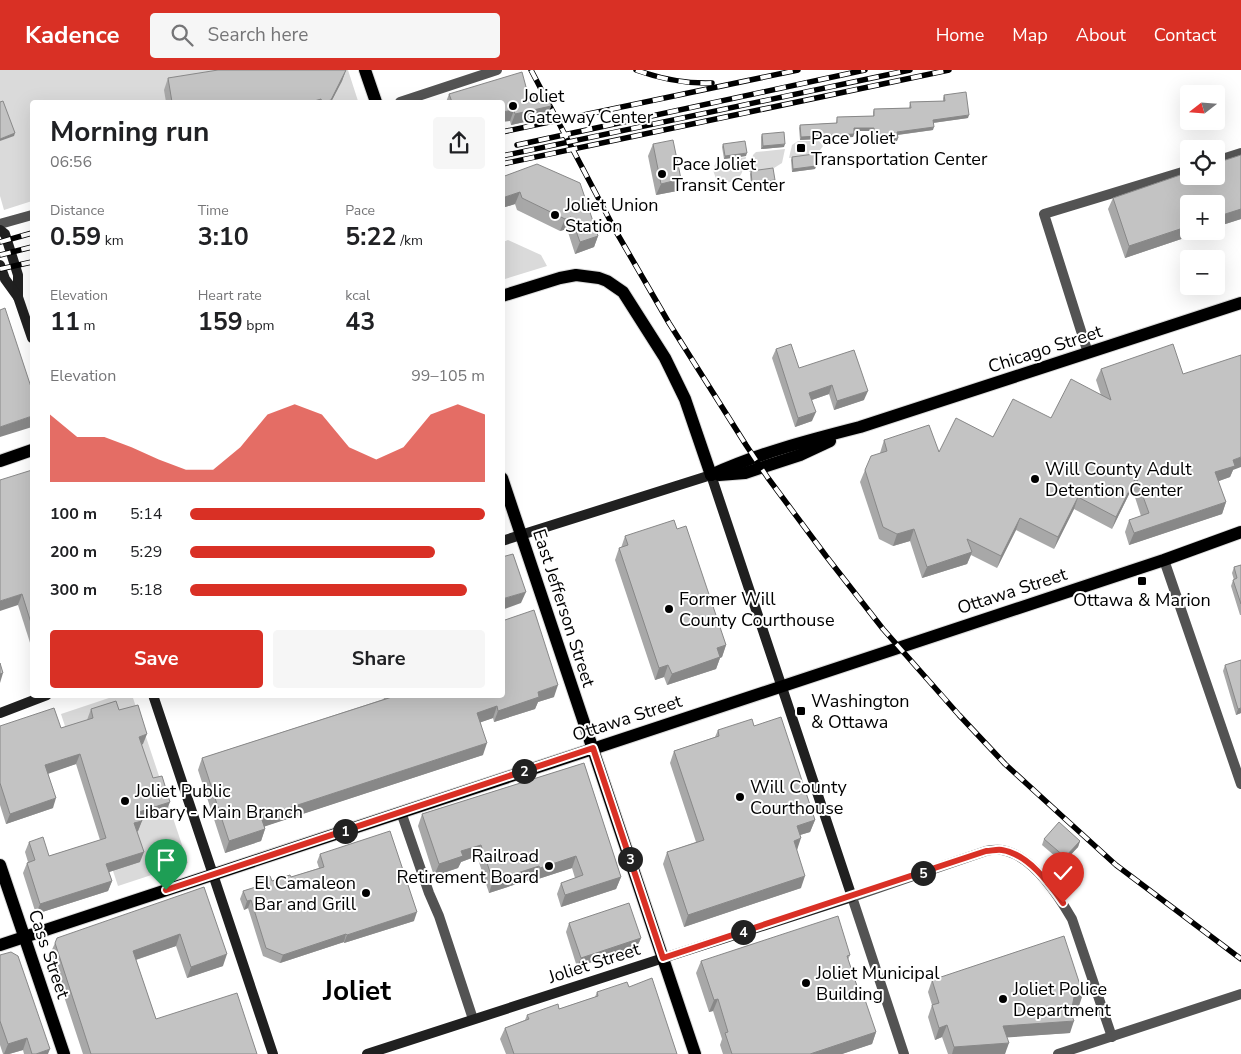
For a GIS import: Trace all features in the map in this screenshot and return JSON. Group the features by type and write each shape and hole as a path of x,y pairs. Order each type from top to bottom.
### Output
{"main road":[{"path":"365,70 375,100"},
{"path":"505,295 576,275 607,281 623,292 665,358 686,399 711,475"},
{"name":"Chicago Street","path":"711,475 744,473 782,461 800,455 860,427 1088,354 1241,302"},
{"path":"0,461 30,451"},
{"name":"East Jefferson Street","path":"505,487 695,1054"},
{"name":"Ottawa Street","path":"0,945 1164,560 1241,532"},
{"name":"Cass Street","path":"0,864 64,1054"}],"street":[{"path":"406,100 497,70"},
{"path":"1225,158 1241,153"},
{"path":"1088,354 1044,214 1180,173"},
{"path":"0,224 30,216"},
{"path":"0,230 4,234 18,275 18,297"},
{"path":"0,265 5,279 18,297 30,332"},
{"path":"505,540 711,475 904,1054"},
{"path":"1164,560 1238,766 1241,784"},
{"path":"0,712 38,698"},
{"path":"154,698 273,1054"},
{"path":"401,812 429,894 439,916 473,1019"},
{"name":"Joliet Street","path":"367,1054 852,897 986,851 1001,850 1016,855 1027,862 1054,890 1063,903 1072,919 1112,1036"},
{"path":"1058,1054 1241,994"}],"shaded area":[{"path":"0,70 348,70 358,100 30,100 30,202 4,210 0,196"},
{"path":"798,141 819,141 823,146 818,153 789,158 792,145"},
{"path":"785,149 782,163 774,168 749,172 753,155 756,152"},
{"path":"746,157 742,173 738,178 723,184 717,182 713,170 716,162"},
{"path":"508,240 541,255 547,266 505,279 505,241"},
{"name":"Joliet Public Libary - Main Branch","path":"109,698 133,698 188,863 118,886 61,714"}],"building":[{"path":"218,70 346,70 331,100 172,100 168,78"},
{"path":"522,72 529,98 548,94 551,106 515,114 514,110 505,112 505,100 451,100 449,94"},
{"path":"966,92 969,115 933,120 934,127 897,132 898,138 876,142 874,128 854,128 854,134 801,137 800,125 837,123 837,117 874,116 874,109 911,108 910,102 945,101 944,95"},
{"path":"3,101 15,133 0,139 0,102"},
{"path":"784,132 785,144 763,146 762,134"},
{"path":"673,140 681,179 661,184 653,144"},
{"path":"745,141 747,153 725,156 723,144"},
{"path":"814,154 816,166 793,169 792,157"},
{"path":"1241,155 1241,209 1225,214 1225,195 1180,195 1180,229 1129,246 1113,198 1180,175 1180,185 1225,185 1225,160"},
{"path":"537,164 580,183 598,236 580,242 571,217 565,219 522,198 520,192 505,197 505,176"},
{"path":"773,168 775,180 752,183 751,171"},
{"path":"5,308 30,384 30,417 0,427 0,310"},
{"path":"791,344 799,368 854,350 868,391 837,401 832,385 809,393 816,412 798,418 776,349"},
{"path":"1173,344 1183,374 1241,355 1241,457 1233,460 1235,466 1215,472 1226,502 1134,533 1129,520 1149,513 1136,477 1116,517 1078,497 1058,537 1020,518 1001,556 967,539 972,552 927,567 914,529 897,534 883,527 865,470 871,456 887,451 884,440 929,425 939,452 956,418 993,437 1013,399 1051,418 1071,379 1111,400 1101,369"},
{"path":"30,471 30,620 22,594 0,601 0,480"},
{"name":"Former Will County Courthouse","path":"674,520 677,529 686,526 726,645 717,648 720,657 672,674 668,665 659,668 619,548 628,545 625,536"},
{"path":"513,554 526,592 505,598 505,556"},
{"path":"1241,565 1241,604 1233,580 1237,578 1234,567"},
{"path":"534,610 558,685 538,692 539,697 498,711 497,706 477,713 487,743 261,817 265,829 229,841 202,758 389,698 505,698 505,620"},
{"path":"1241,660 1241,708 1238,709 1225,665"},
{"path":"0,663 3,673 0,674"},
{"path":"116,701 119,710 138,705 147,734 139,737 153,778 162,776 170,802 139,812 142,821 134,823 144,852 106,864 112,881 40,904 27,863 35,860 29,842 43,837 49,856 106,838 80,754 45,765 56,798 10,814 0,783 0,726 54,708 61,728 93,718 91,709"},
{"name":"Will County Courthouse","path":"781,717 815,820 797,826 801,838 794,841 805,876 688,915 667,852 704,840 674,751 719,736 718,730 752,719 754,726"},
{"path":"584,763 621,877 565,895 561,883 583,875 576,856 493,881 481,845 461,851 463,856 439,864 422,814"},
{"path":"1059,822 1080,841 1065,857 1044,839"},
{"path":"390,831 417,912 283,955 266,948 251,900 247,901 243,891 259,886 258,880 270,876 272,881 324,867 320,854"},
{"path":"204,887 227,954 191,967 180,934 133,951 156,1019 237,993 257,1054 91,1054 55,943 57,938"},
{"path":"629,903 641,938 581,958 569,923"},
{"name":"Joliet Municipal Building","path":"838,916 850,955 847,956 858,989 861,988 876,1032 810,1054 732,1054 725,1033 728,1032 718,999 714,1000 701,961"},
{"name":"Joliet Police Department","path":"1064,936 1083,994 1074,997 1071,1013 1074,1021 1003,1026 1009,1043 954,1047 947,1025 939,1028 932,1005 939,1003 932,980"},
{"path":"11,952 18,956 50,1049 36,1054 32,1054 27,1038 8,1044 0,1021 0,955"},
{"path":"652,978 677,1054 514,1054 505,1028 529,1019 527,1015 558,1004 559,1009 598,996 597,992 627,982 629,987"}],"railway":[{"path":"531,70 614,228 669,323 768,478 883,629 1005,764 1116,865 1241,959"},
{"path":"636,70 674,80 712,83"},
{"path":"505,131 798,70"},
{"path":"517,145 865,70"},
{"path":"505,155 910,70"},
{"path":"505,163 949,70"},
{"path":"0,242 30,234"},
{"path":"0,255 30,248"},
{"path":"0,269 30,262"}],"place":[{"name":"Joliet Gateway Center","path":"513,106"},
{"name":"Pace Joliet Transportation Center","path":"801,148"},
{"name":"Pace Joliet Transit Center","path":"662,174"},
{"name":"Joliet Union Station","path":"555,215"},
{"name":"Will County Adult Detention Center","path":"1035,479"},
{"name":"Ottawa & Marion","path":"1142,581"},
{"name":"Former Will County Courthouse","path":"669,609"},
{"name":"Washington & Ottawa","path":"801,711"},
{"name":"Will County Courthouse","path":"740,797"},
{"name":"Joliet Public Libary - Main Branch","path":"125,801"},
{"name":"Railroad Retirement Board","path":"549,866"},
{"name":"El Camaleon Bar and Grill","path":"366,893"},
{"name":"Joliet Municipal Building","path":"806,983"},
{"name":"Joliet Police Department","path":"1003,999"}],"district":[{"name":"Joliet","path":"357,991"}],"route":[{"path":"166,890 593,748 663,958 852,897 986,851 1001,850 1016,855 1027,862 1054,890 1063,903"}]}
